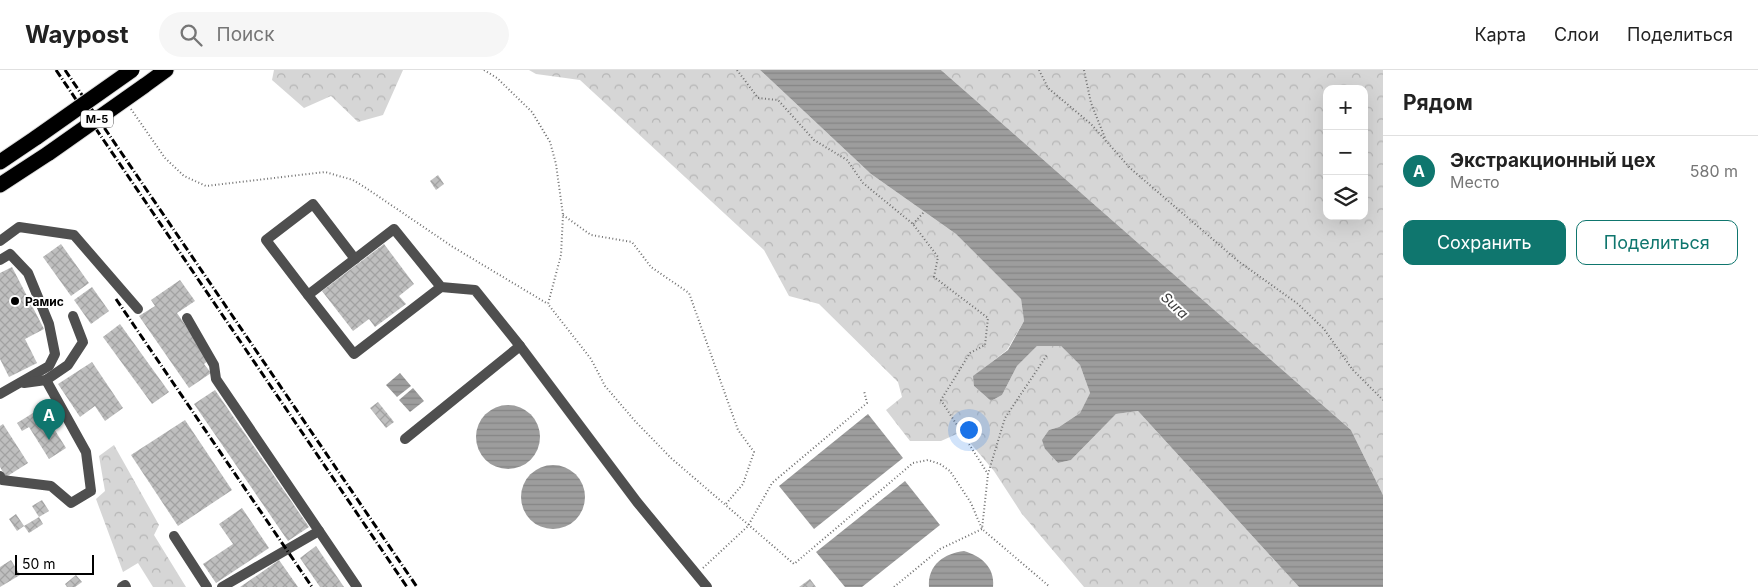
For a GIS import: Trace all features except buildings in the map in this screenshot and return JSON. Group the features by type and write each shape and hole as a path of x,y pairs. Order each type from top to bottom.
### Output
{"highway":[{"name":"М-5","path":"0,162 132,70"},
{"name":"М-5","path":"0,185 49,153 166,70"}],"lane":[{"path":"355,259 313,204 266,240 354,354 441,287 476,290 637,502 707,587"},
{"path":"0,241 20,227 74,235 138,309"},
{"path":"308,295 394,229 441,287"},
{"path":"0,260 10,254 28,273 49,324 55,354 49,366 0,394"},
{"path":"18,383 46,380 68,365 83,342 73,316"},
{"path":"187,318 214,365 216,379 357,587"},
{"path":"405,439 520,346"},
{"path":"0,476 2,480 51,486 71,504 91,491 86,452 46,380"},
{"path":"222,587 319,531"},
{"path":"174,536 207,587"},
{"path":"122,587 125,585 126,587"}],"path":[{"path":"484,70 497,78 532,112 550,142 556,164 563,215 562,254 548,304"},
{"path":"737,70 758,98 778,100 814,140 847,160 863,184 913,224 938,257 934,277 988,318 984,345 970,353 941,400 988,474"},
{"path":"1039,70 1048,88 1091,124 1130,168 1238,261 1298,304 1324,329 1352,369 1383,400"},
{"path":"1084,70 1091,103 1106,141"},
{"path":"126,102 165,158 184,176 206,186 325,172 352,180 453,247 548,304 591,359 605,386 635,421 671,458 794,564 913,463 928,460 940,464 950,471 971,503 982,529 1050,587"},
{"path":"913,224 924,212"},
{"path":"563,215 591,235 632,242 651,267 689,293 738,430 754,452 742,484 725,505"},
{"path":"982,529 988,474 1005,418 1047,355"},
{"path":"696,574 748,526 772,483 867,403 864,391"},
{"path":"894,587 940,549 982,529"}],"green space":[{"path":"274,70 403,70 383,115 358,122 331,96 304,108 272,80"},
{"path":"529,70 760,70 871,174 956,234 1021,299 1024,321 1007,350 974,376 974,386 991,401 1002,395 1017,366 1037,346 1061,346 1080,365 1090,393 1080,413 1059,427 1049,430 1045,449 1058,463 1071,460 1116,414 1138,411 1299,587 1084,587 1022,514 994,471 961,432 941,441 910,441 886,410 902,397 898,382 819,304 789,296 764,250 580,80 536,74"},
{"path":"941,70 1383,70 1383,495 1351,430"},
{"path":"114,445 159,525 154,535 186,587 153,587 138,563 123,572 96,499 105,491 99,456"}],"water":[{"name":"Sura","path":"760,70 941,70 1351,430 1383,495 1383,587 1299,587 1138,411 1116,414 1071,460 1058,463 1045,449 1042,440 1049,430 1059,427 1080,413 1090,393 1080,365 1061,346 1037,346 1017,366 1002,395 991,401 974,386 973,376 1008,350 1024,321 1021,299 956,234 871,174"},
{"path":"400,373 411,386 397,397 386,385"},
{"path":"413,388 424,401 410,412 399,400"},
{"path":"502,405 514,405 531,414 538,425 540,437 538,449 531,460 514,469 502,469 490,464 481,455 476,443 476,431 481,419 490,410"},
{"path":"868,414 903,458 814,529 779,486"},
{"path":"547,465 559,465 576,474 583,485 585,497 583,509 576,520 559,529 547,529 535,524 526,515 521,503 521,491 526,479 535,470"},
{"path":"905,481 940,525 862,587 845,587 816,552"},
{"path":"964,551 986,563 992,574 993,587 929,587 929,579 934,566 950,554"}],"railway":[{"path":"56,70 407,587"},
{"path":"65,70 417,587"},
{"path":"116,299 312,587"}],"place":[{"name":"Рамис","path":"15,301"},
{"name":"Экстракционный цех","path":"49,440"}]}
